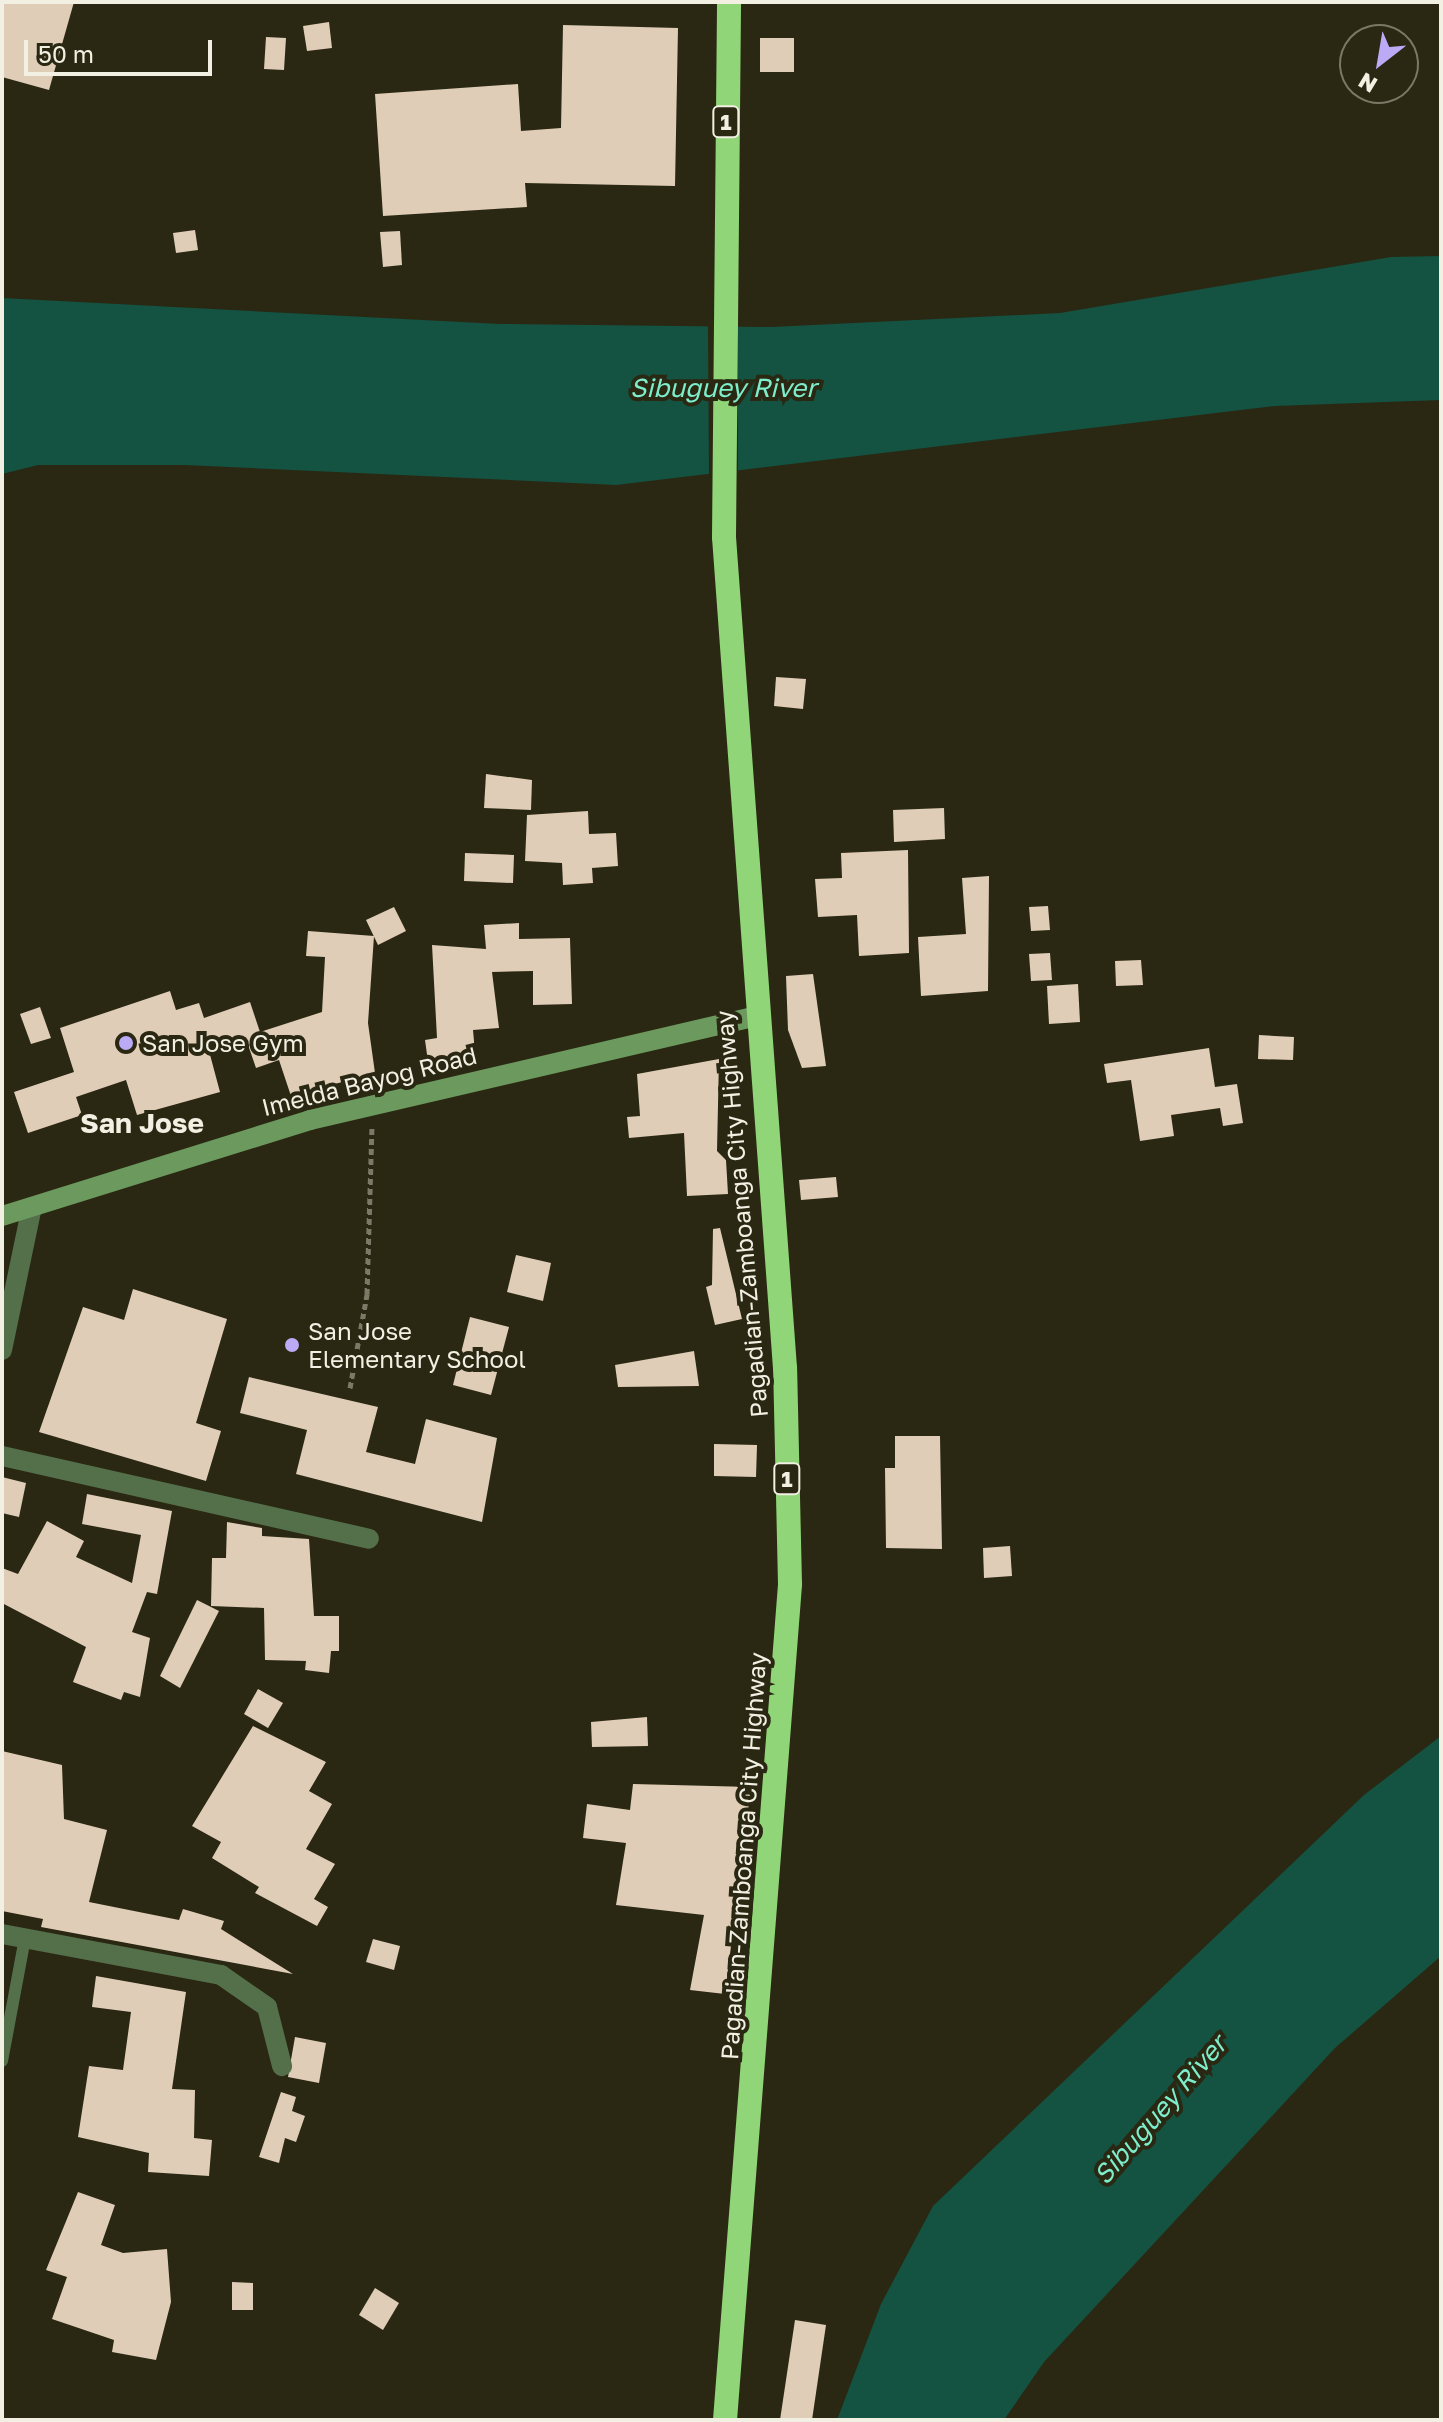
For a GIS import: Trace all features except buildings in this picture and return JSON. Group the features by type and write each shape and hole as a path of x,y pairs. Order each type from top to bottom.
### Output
{"highway":[{"name":"Pagadian-Zamboanga City Highway","path":"725,2420 790,1584 785,1368 754,1017 724,537 723,242 729,2"}],"main road":[{"name":"Imelda Bayog Road","path":"2,1216 373,1105 754,1017"}],"street":[{"path":"2,1350 32,1207"},
{"path":"2,1456 369,1539"},
{"path":"2,1934 221,1975 267,2007 282,2066"}],"lane":[{"path":"2,2061 25,1938"}],"path":[{"path":"350,1388 367,1294 373,1105"}],"water":[{"name":"Sibuguey River","path":"1441,256 1441,400 1275,406 616,485 184,465 38,465 2,474 2,298 500,324 772,327 1060,313 1391,257"},
{"name":"Sibuguey River","path":"1441,1736 1441,1956 1335,2048 1044,2362 1004,2420 837,2420 881,2304 933,2206 1364,1795"}],"pier":[{"path":"708,322 738,322 738,474 709,478"}],"place":[{"name":"San Jose Gym","path":"126,1043"},
{"name":"San Jose Elementary School","path":"292,1345"}],"district":[{"name":"San Jose","path":"142,1123"}]}
